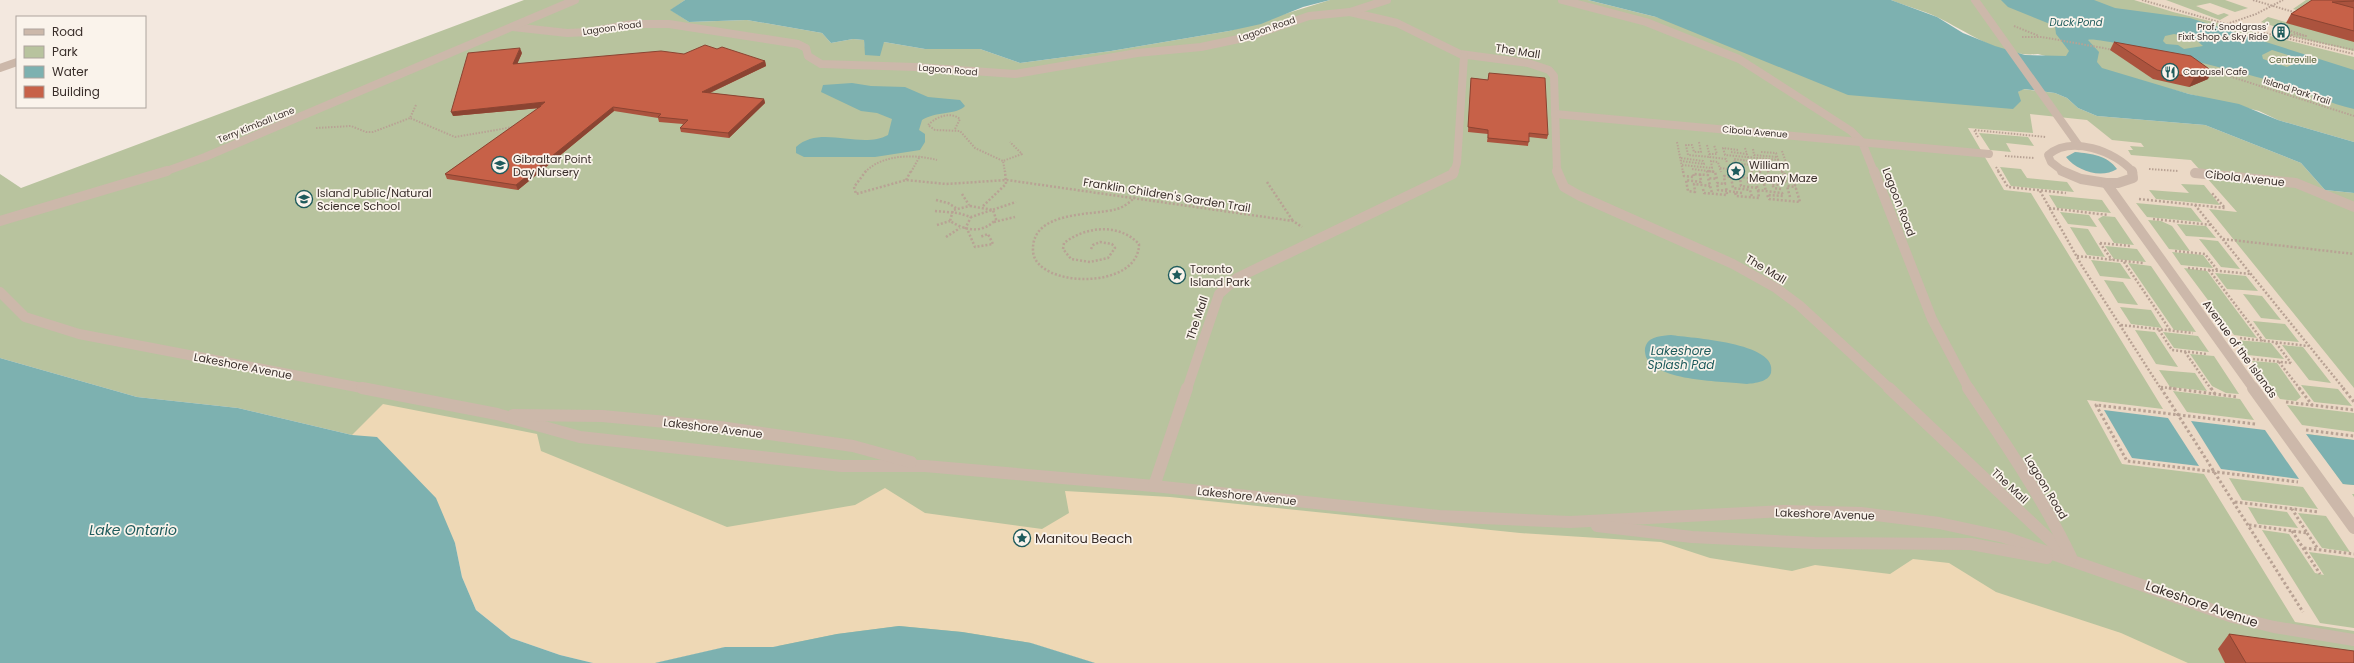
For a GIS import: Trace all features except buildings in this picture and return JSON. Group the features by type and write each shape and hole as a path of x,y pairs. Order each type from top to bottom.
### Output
{"street":[{"name":"Terry Kimball Lane","path":"0,221 159,174 205,157 576,0"},
{"name":"Lagoon Road","path":"513,27 568,33 589,32 632,24 669,24 798,44 806,48 808,56 821,64 901,66 1015,74 1137,53 1201,47 1248,37 1309,16 1350,12 1387,0"},
{"name":"Lagoon Road","path":"1562,0 1609,11 1646,22 1739,59 1790,90 1851,131 1862,142 1932,319 1958,372 2032,485 2052,518 2075,563"},
{"path":"1975,0 2077,143"},
{"name":"The Mall","path":"1350,12 1369,15 1398,23 1464,56 1529,63 1548,69 1554,76 1557,175 1564,187 1580,196 1733,264 1776,288 1800,305 2075,563"},
{"name":"The Mall","path":"1154,486 1219,294 1237,278 1452,174 1457,163 1464,56"},
{"path":"0,68 16,62"},
{"name":"Cibola Avenue","path":"1555,114 1989,154"},
{"path":"2077,143 2115,156 2131,167 2134,173 2133,178 2118,183 2106,183 2078,177 2060,169 2050,160 2048,155 2051,150 2077,143"},
{"name":"Cibola Avenue","path":"2195,173 2296,183 2354,207"},
{"name":"Avenue of the Islands","path":"2106,183 2354,528"},
{"name":"Lakeshore Avenue","path":"0,292 25,317 79,334 497,414 588,438 842,466 925,466 1154,486 1439,516 1570,522 1692,537 1783,542 1971,544 2075,563"},
{"name":"Lakeshore Avenue","path":"497,414 602,416 720,428 853,446 925,466"},
{"name":"Lakeshore Avenue","path":"1570,522 1784,511 1861,513 1940,523 2004,536 2075,563 2143,584 2233,617 2316,635 2354,640"}],"path":[{"path":"2142,0 2226,24 2354,54"},
{"path":"2253,0 2301,14"},
{"path":"2226,24 2284,0"},
{"path":"2285,29 2306,36 2293,34 2290,36 2354,50"},
{"path":"2003,41 2024,37 2051,39 2094,45 2115,50"},
{"name":"Island Park Trail","path":"2208,69 2354,116"},
{"path":"410,118 416,105"},
{"path":"955,129 960,119 954,116 938,118 928,125 931,128 943,132 955,129 963,132 972,146 1003,160 1022,154 1010,142"},
{"path":"312,128 352,126 366,132 373,132 410,118 455,137 514,127"},
{"path":"2070,193 2008,187 1974,130 2077,143"},
{"path":"1707,171 1708,175 1693,174 1694,177 1684,176 1677,140 1707,143 1710,157"},
{"path":"1699,142 1701,152 1694,152 1692,145 1686,145 1688,155 1726,159 1727,163"},
{"path":"1709,154 1717,154 1714,144 1737,146"},
{"path":"1744,147 1748,161 1734,159 1735,163 1750,164 1752,172"},
{"path":"1772,163 1757,161 1758,165 1788,168 1782,150 1752,147 1754,155 1778,157"},
{"path":"1738,150 1723,148 1725,155 1779,160"},
{"path":"1731,152 1747,154"},
{"path":"1761,152 1776,153 1786,182"},
{"path":"1989,154 2050,160"},
{"path":"920,156 906,180 856,194 854,187 862,172 872,166 900,158 920,156 937,160"},
{"path":"982,206 993,198 1007,180 1003,160"},
{"path":"1681,160 1704,161 1704,164 1681,160"},
{"path":"1682,165 1712,168 1711,161 1718,162 1721,172"},
{"name":"Cibola Avenue","path":"2131,167 2195,173"},
{"path":"1720,168 1736,170"},
{"path":"1754,179 1753,176 1769,177 1767,169 1759,168 1760,173"},
{"path":"1692,169 1715,172 1717,179 1708,178 1712,193"},
{"path":"2116,197 2225,208 2195,173"},
{"path":"1700,174 1701,182 1686,180 1688,191 1695,192 1694,184 1710,186"},
{"path":"1783,174 1802,176"},
{"path":"1742,193 1718,190 1717,183 1725,184 1724,176 1731,177 1733,188 1750,190 1752,197"},
{"path":"1771,181 1740,177 1741,186 1782,193 1783,196 1768,195 1769,199 1800,202 1794,182 1778,181 1779,185 1772,184 1774,188 1781,189"},
{"name":"Franklin Children's Garden Trail","path":"906,180 946,184 1007,180 1135,197 1293,221 1320,238"},
{"path":"1763,180 1766,191"},
{"path":"1267,182 1293,221"},
{"path":"1735,192 1736,196 1759,198 1756,183 1747,182"},
{"path":"1790,197 1787,186 1796,187"},
{"path":"1703,189 1704,192 1727,195 1726,187"},
{"path":"2040,191 2076,256 2216,472 2316,635"},
{"path":"962,194 970,205"},
{"path":"1091,249 1093,245 1100,242 1112,244 1115,248 1107,258 1093,262 1071,259 1064,249 1064,243 1075,234 1106,229 1129,235 1137,240 1141,247 1140,254 1126,269 1108,276 1080,279 1051,272 1040,264 1033,254 1033,244 1037,235 1046,226 1060,218 1123,206 1135,197"},
{"path":"936,200 948,203 956,208"},
{"path":"935,211 971,217 1016,202"},
{"path":"950,221 952,213 956,208 970,205 982,206 993,210"},
{"path":"2195,205 2354,402"},
{"path":"993,210 996,219 994,222"},
{"path":"965,229 971,217"},
{"path":"968,231 989,226 994,222 1015,217"},
{"path":"937,225 950,221"},
{"path":"950,221 960,228 968,231 976,247 993,244 988,234 980,237"},
{"path":"946,237 960,228"},
{"path":"2223,239 2354,254"},
{"path":"2100,243 2112,260"},
{"path":"2205,254 2218,271"},
{"path":"2124,261 2171,331"},
{"path":"2208,270 2264,341"},
{"path":"2159,329 2172,350"},
{"path":"2275,342 2291,363"},
{"path":"2185,352 2215,394"},
{"path":"2279,362 2312,405"},
{"path":"2323,485 2127,461 2096,405 2354,436"},
{"path":"2234,502 2344,515"},
{"path":"2292,509 2318,550"},
{"path":"2249,525 2307,533"},
{"path":"2292,531 2320,574"},
{"path":"2303,548 2354,554"}],"green space":[{"name":"Toronto Island Park","path":"524,0 685,0 671,10 689,22 747,20 822,33 831,43 853,39 864,40 866,55 884,42 925,49 980,49 1020,63 1111,51 1229,31 1330,0 1588,0 1656,17 2018,92 2023,89 2055,93 2067,98 2078,108 2097,116 2205,125 2301,163 2325,190 2354,193 2354,663 1095,663 1031,643 725,647 655,663 593,663 377,437 352,435 238,408 137,397 0,358 0,174 21,188"},
{"name":"Centreville","path":"1891,0 2354,0 2354,142 2278,120 2259,111 2038,54 2011,52 1986,43 1931,15"}],"sand":[{"name":"Manitou Beach","path":"383,404 537,434 541,451 727,527 855,505 885,488 925,513 1042,529 1069,513 1065,491 1170,497 1520,533 1661,542 1710,558 1792,571 1815,565 1890,574 1913,559 1949,563 1996,592 2121,633 2188,663 1095,663 1031,643 962,632 899,626 837,634 773,647 725,647 655,663 593,663 560,655 511,638 476,610 462,577 455,543 352,435"}],"shaded area":[{"path":"2134,0 2166,0 2220,20 2229,15 2224,13 2218,15 2196,6 2210,3 2235,12 2248,8 2225,0 2306,0 2293,9 2354,26 2309,29 2268,17 2261,22 2279,28 2274,32 2354,51 2354,57 2173,12"},
{"path":"2030,114 2087,120 2112,140 2141,143 2144,147 2130,146 2133,150 2128,150 2131,155 2191,160 2237,212 2209,209 2354,388 2354,413 2287,405 2302,425 2354,432 2354,440 2307,434 2343,484 2354,485 2354,494 2352,494 2354,497 2354,558 2309,552 2324,575 2315,573 2289,534 2262,530 2320,623 2354,628 2354,631 2295,622 2204,474 2122,464 2087,400 2163,409 2031,193 2004,190 1968,128 2033,133","holes":["1979,133 2028,137 2034,146 2006,143 2011,152 1990,150","2000,167 2021,169 2027,178 2067,182 2074,192 2011,186","2181,184 2204,185 2220,205 2156,199 2149,190 2189,193","2049,195 2102,200 2111,213 2057,208","2136,203 2191,208 2202,222 2147,217","2060,212 2089,215 2097,227 2068,224","2103,216 2115,217 2134,245 2114,243 2098,219","2148,220 2161,221 2172,226 2190,251 2169,249","2177,224 2206,226 2216,238 2186,236","2070,227 2088,229 2105,257 2087,255","2199,239 2218,241 2240,269 2221,267","2105,246 2137,249 2146,262 2114,259","2172,252 2203,255 2213,268 2181,265","2091,260 2120,263 2131,279 2100,276","2128,263 2151,266 2196,332 2174,330","2184,268 2207,271 2257,338 2234,335","2215,273 2246,276 2258,291 2227,289","2104,280 2123,282 2138,305 2118,303","2243,294 2262,296 2281,320 2261,318","2120,307 2151,310 2162,328 2131,324","2253,321 2285,324 2299,342 2266,339","2135,330 2155,332 2178,367 2156,364","2163,332 2198,336 2209,352 2174,348","2236,340 2271,343 2284,359 2248,355","2282,345 2303,347 2331,383 2309,380","2190,354 2214,356 2239,394 2226,393 2212,386","2252,361 2277,363 2301,397 2296,401 2280,399","2159,370 2195,373 2207,391 2170,387","2301,385 2338,389 2352,406 2314,402","2173,391 2240,399 2254,420 2187,412","2229,478 2303,487 2318,509 2242,500","2248,507 2287,512 2298,528 2258,524","2298,513 2326,516 2350,552 2322,548"]}],"water":[{"path":"685,0 1330,0 1303,7 1261,24 1229,31 1111,51 1020,63 980,49 925,49 884,42 880,56 865,55 864,40 853,39 831,43 822,33 747,20 689,22 670,10"},
{"name":"Duck Pond","path":"1588,0 1891,0 1937,17 1963,33 1995,46 2025,55 2066,56 2069,51 2056,34 2055,26 2008,7 2001,0 2094,0 2115,8 2190,18 2354,70 2354,109 2285,85 2247,74 2149,50 2098,40 2088,40 2099,52 2097,62 2102,68 2189,94 2239,104 2278,120 2354,142 2354,193 2325,190 2301,163 2205,125 2097,116 2078,108 2067,98 2055,93 2024,89 2018,92 2021,101 2013,109 1848,95 1656,17","holes":["2174,34 2194,38 2203,46 2184,49 2178,45 2166,44 2163,41 2165,36","2272,50 2294,57 2296,63 2287,67 2263,59 2262,55"]},
{"path":"852,83 871,86 905,87 928,97 960,100 965,106 957,111 934,115 922,120 919,130 925,134 925,142 920,150 875,157 804,157 796,153 796,147 806,140 829,137 865,140 877,139 888,135 892,119 877,113 861,111 821,92 823,85"},
{"path":"2075,152 2104,158 2113,164 2117,169 2104,173 2083,170 2066,157"},
{"name":"Lakeshore Splash Pad","path":"1671,335 1713,340 1748,348 1761,354 1770,363 1771,373 1764,380 1747,384 1692,379 1663,371 1653,365 1646,357 1645,348 1648,342 1653,338"},
{"name":"Lake Ontario","path":"0,358 137,397 238,408 352,435 377,437 436,498 455,543 462,577 476,610 511,638 560,655 593,663 0,663"},
{"path":"2104,410 2168,418 2199,466 2132,458"},
{"path":"2191,421 2265,430 2299,479 2221,469"},
{"path":"2306,434 2354,440 2354,485 2343,484"},
{"path":"899,626 962,632 1031,643 1095,663 655,663 725,647 773,647 837,634"}],"place":[{"name":"Prof. Snodgrass' Fixit Shop & Sky Ride","path":"2281,32"},
{"name":"Carousel Cafe","path":"2170,72"},
{"name":"Gibraltar Point Day Nursery","path":"500,165"},
{"name":"William Meany Maze","path":"1736,171"},
{"name":"Island Public/Natural Science School","path":"304,199"},
{"name":"Toronto Island Park","path":"1177,275"},
{"name":"Manitou Beach","path":"1022,538"}]}
